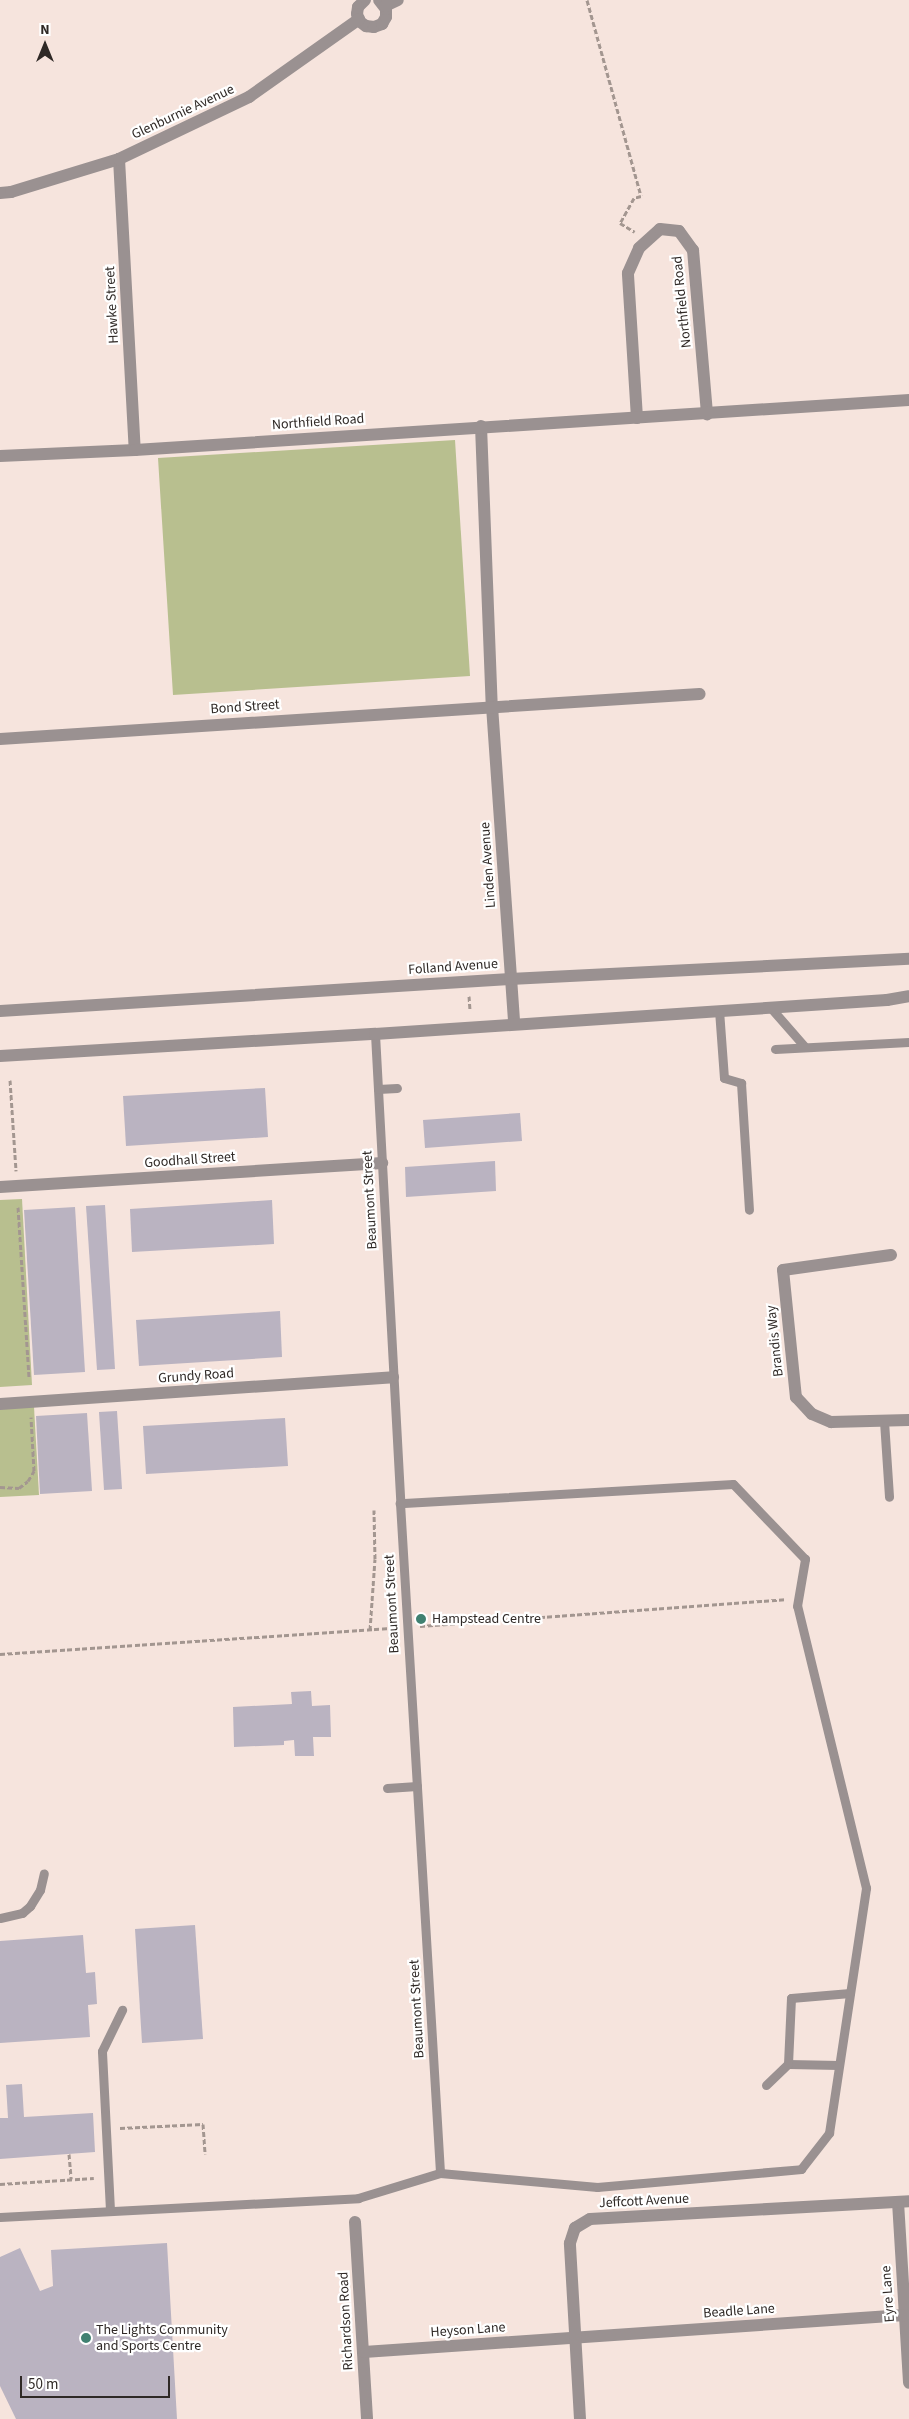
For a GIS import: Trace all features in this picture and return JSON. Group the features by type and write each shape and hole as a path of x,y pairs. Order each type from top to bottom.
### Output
{"street":[{"path":"365,0 358,7 359,19 366,26 374,27 382,24 386,17 382,3 398,0"},
{"name":"Glenburnie Avenue","path":"0,193 11,192 119,159 249,97 359,19"},
{"name":"Hawke Street","path":"119,159 135,450"},
{"name":"Northfield Road","path":"649,239 660,229 679,231 693,250 707,414"},
{"path":"637,418 628,273 639,248 649,239"},
{"name":"Northfield Road","path":"0,456 135,450 481,426 707,414 909,400"},
{"name":"Linden Avenue","path":"481,426 492,706 514,1023"},
{"path":"492,706 700,694"},
{"name":"Bond Street","path":"0,739 492,706"},
{"name":"Folland Avenue","path":"0,1011 510,979 909,959"},
{"path":"0,1056 375,1034 514,1023 887,1000 909,996"},
{"path":"887,1000 909,1003"},
{"name":"Goodhall Street","path":"0,1188 382,1163"},
{"name":"Brandis Way","path":"891,1255 784,1270 796,1397 812,1414 831,1422 909,1420"},
{"name":"Grundy Road","path":"0,1404 393,1378"},
{"name":"Eyre Lane","path":"903,2202 905,2315 909,2383"},
{"name":"Jeffcott Avenue","path":"580,2419 570,2243 575,2228 590,2219 903,2202"},
{"name":"Richardson Road","path":"355,2222 367,2419"},
{"name":"Beadle Lane","path":"575,2337 905,2315"},
{"name":"Heyson Lane","path":"364,2352 575,2337"}],"lane":[{"path":"770,1007 805,1047"},
{"path":"719,1010 724,1078 741,1083 749,1210"},
{"name":"Beaumont Street","path":"375,1034 400,1503 440,2173"},
{"path":"775,1049 908,1041"},
{"path":"378,1089 397,1088"},
{"path":"884,1421 888,1497"},
{"path":"0,2217 358,2198 440,2173 597,2187 801,2169 829,2133 866,1888 797,1606 805,1559 733,1484 400,1503"},
{"path":"387,1788 417,1786"},
{"path":"0,1918 22,1913 30,1906 40,1890 44,1873"},
{"path":"788,2064 791,1998 850,1993"},
{"path":"110,2210 102,2051 122,2010"},
{"path":"766,2085 788,2064 839,2064"}],"path":[{"path":"587,0 641,196 634,198 620,223 649,239"},
{"path":"469,996 470,1009"},
{"path":"10,1080 16,1171"},
{"path":"18,1206 29,1378"},
{"path":"0,1487 19,1488 28,1481 34,1471 31,1413"},
{"path":"370,1630 375,1559 374,1510"},
{"path":"0,1654 370,1630 798,1598"},
{"path":"114,2128 204,2124 205,2154"},
{"path":"69,2154 71,2179"},
{"path":"0,2184 108,2177"}],"green space":[{"path":"455,440 470,676 173,695 158,458"},
{"path":"22,1199 32,1385 0,1387 0,1200"},
{"path":"34,1407 39,1495 0,1497 0,1409"}],"building":[{"path":"265,1088 268,1137 126,1146 123,1096"},
{"path":"520,1113 522,1141 425,1148 423,1120"},
{"path":"495,1161 496,1191 406,1197 405,1167"},
{"path":"272,1200 274,1244 132,1252 130,1209"},
{"path":"105,1205 115,1369 97,1370 86,1206"},
{"path":"75,1207 85,1372 34,1375 24,1210"},
{"path":"280,1311 282,1357 139,1366 136,1320"},
{"path":"117,1411 122,1489 104,1490 99,1412"},
{"path":"87,1413 92,1491 40,1494 36,1416"},
{"path":"285,1418 288,1466 146,1474 143,1426"},
{"path":"311,1691 312,1706 330,1705 331,1737 313,1737 314,1756 295,1756 294,1740 284,1741 284,1745 234,1747 233,1707 292,1704 291,1692"},
{"path":"195,1925 203,2039 142,2043 135,1929"},
{"path":"83,1935 86,1973 95,1972 97,2004 88,2005 90,2037 0,2043 0,1941"},
{"path":"22,2084 24,2117 93,2113 95,2152 0,2159 0,2118 8,2118 6,2085"},
{"name":"The Lights Community and Sports Centre","path":"167,2243 177,2419 16,2419 0,2386 0,2257 20,2248 40,2291 53,2286 51,2250"}],"place":[{"name":"Hampstead Centre","path":"421,1619"},
{"name":"The Lights Community and Sports Centre","path":"86,2338"}]}
